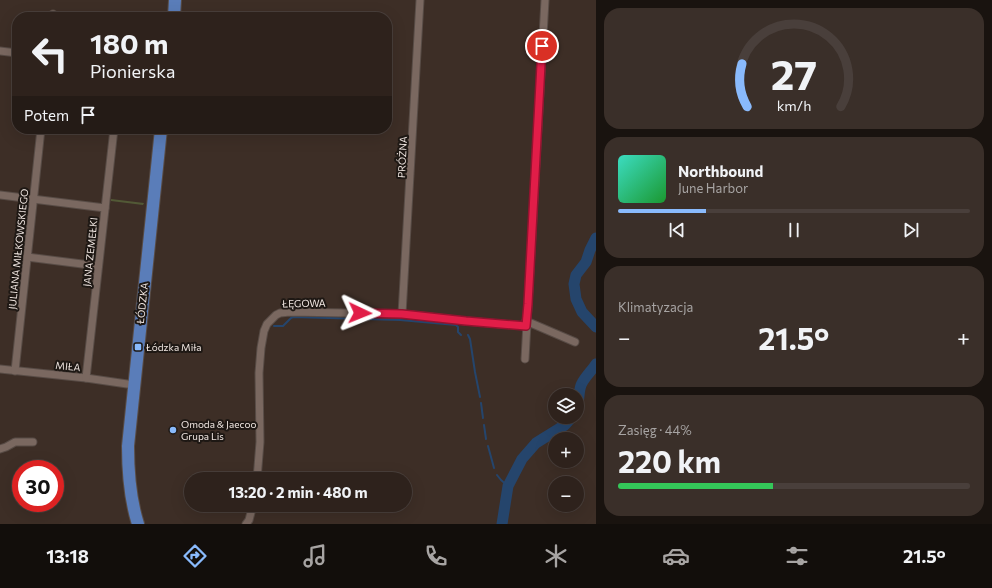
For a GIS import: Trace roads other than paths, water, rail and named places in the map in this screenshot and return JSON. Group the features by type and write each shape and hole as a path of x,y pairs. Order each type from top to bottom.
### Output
{"main road":[{"path":"174,12 175,0"},
{"name":"ŁÓDZKA","path":"138,524 130,492 128,461 129,437 160,134"}],"street":[{"name":"PRÓŻNA","path":"402,314 420,0"},
{"path":"524,359 545,0"},
{"path":"0,51 12,52"},
{"name":"JULIANA MIŁKOWSKIEGO","path":"15,370 41,134"},
{"name":"JANA ZEMEŁKI","path":"86,378 113,134"},
{"path":"0,195 104,208"},
{"path":"27,257 98,266"},
{"name":"ŁĘGOWA","path":"258,472 260,442 259,373 263,337 267,324 276,315 285,312 402,314 466,321 526,323 575,342"},
{"name":"MIŁA","path":"0,369 86,378 134,385"},
{"path":"0,448 6,447 15,442 33,442"},
{"path":"246,524 251,512"}],"waterway":[{"path":"596,238 586,262 576,275 574,284 576,299 582,312 596,327"},
{"path":"274,326 283,326 293,317 400,320 456,325 458,327 458,332 461,335"},
{"path":"468,335 470,339 480,397"},
{"path":"580,388 585,378 596,364"},
{"path":"481,403 483,418"},
{"path":"502,524 508,486 522,459 536,443 566,424"},
{"path":"484,425 486,439"},
{"path":"488,446 494,468"},
{"path":"497,475 508,486"}],"place":[{"name":"Łódzka Miła","path":"138,347"},
{"name":"Omoda & Jaecoo Grupa Lis","path":"173,430"}]}
